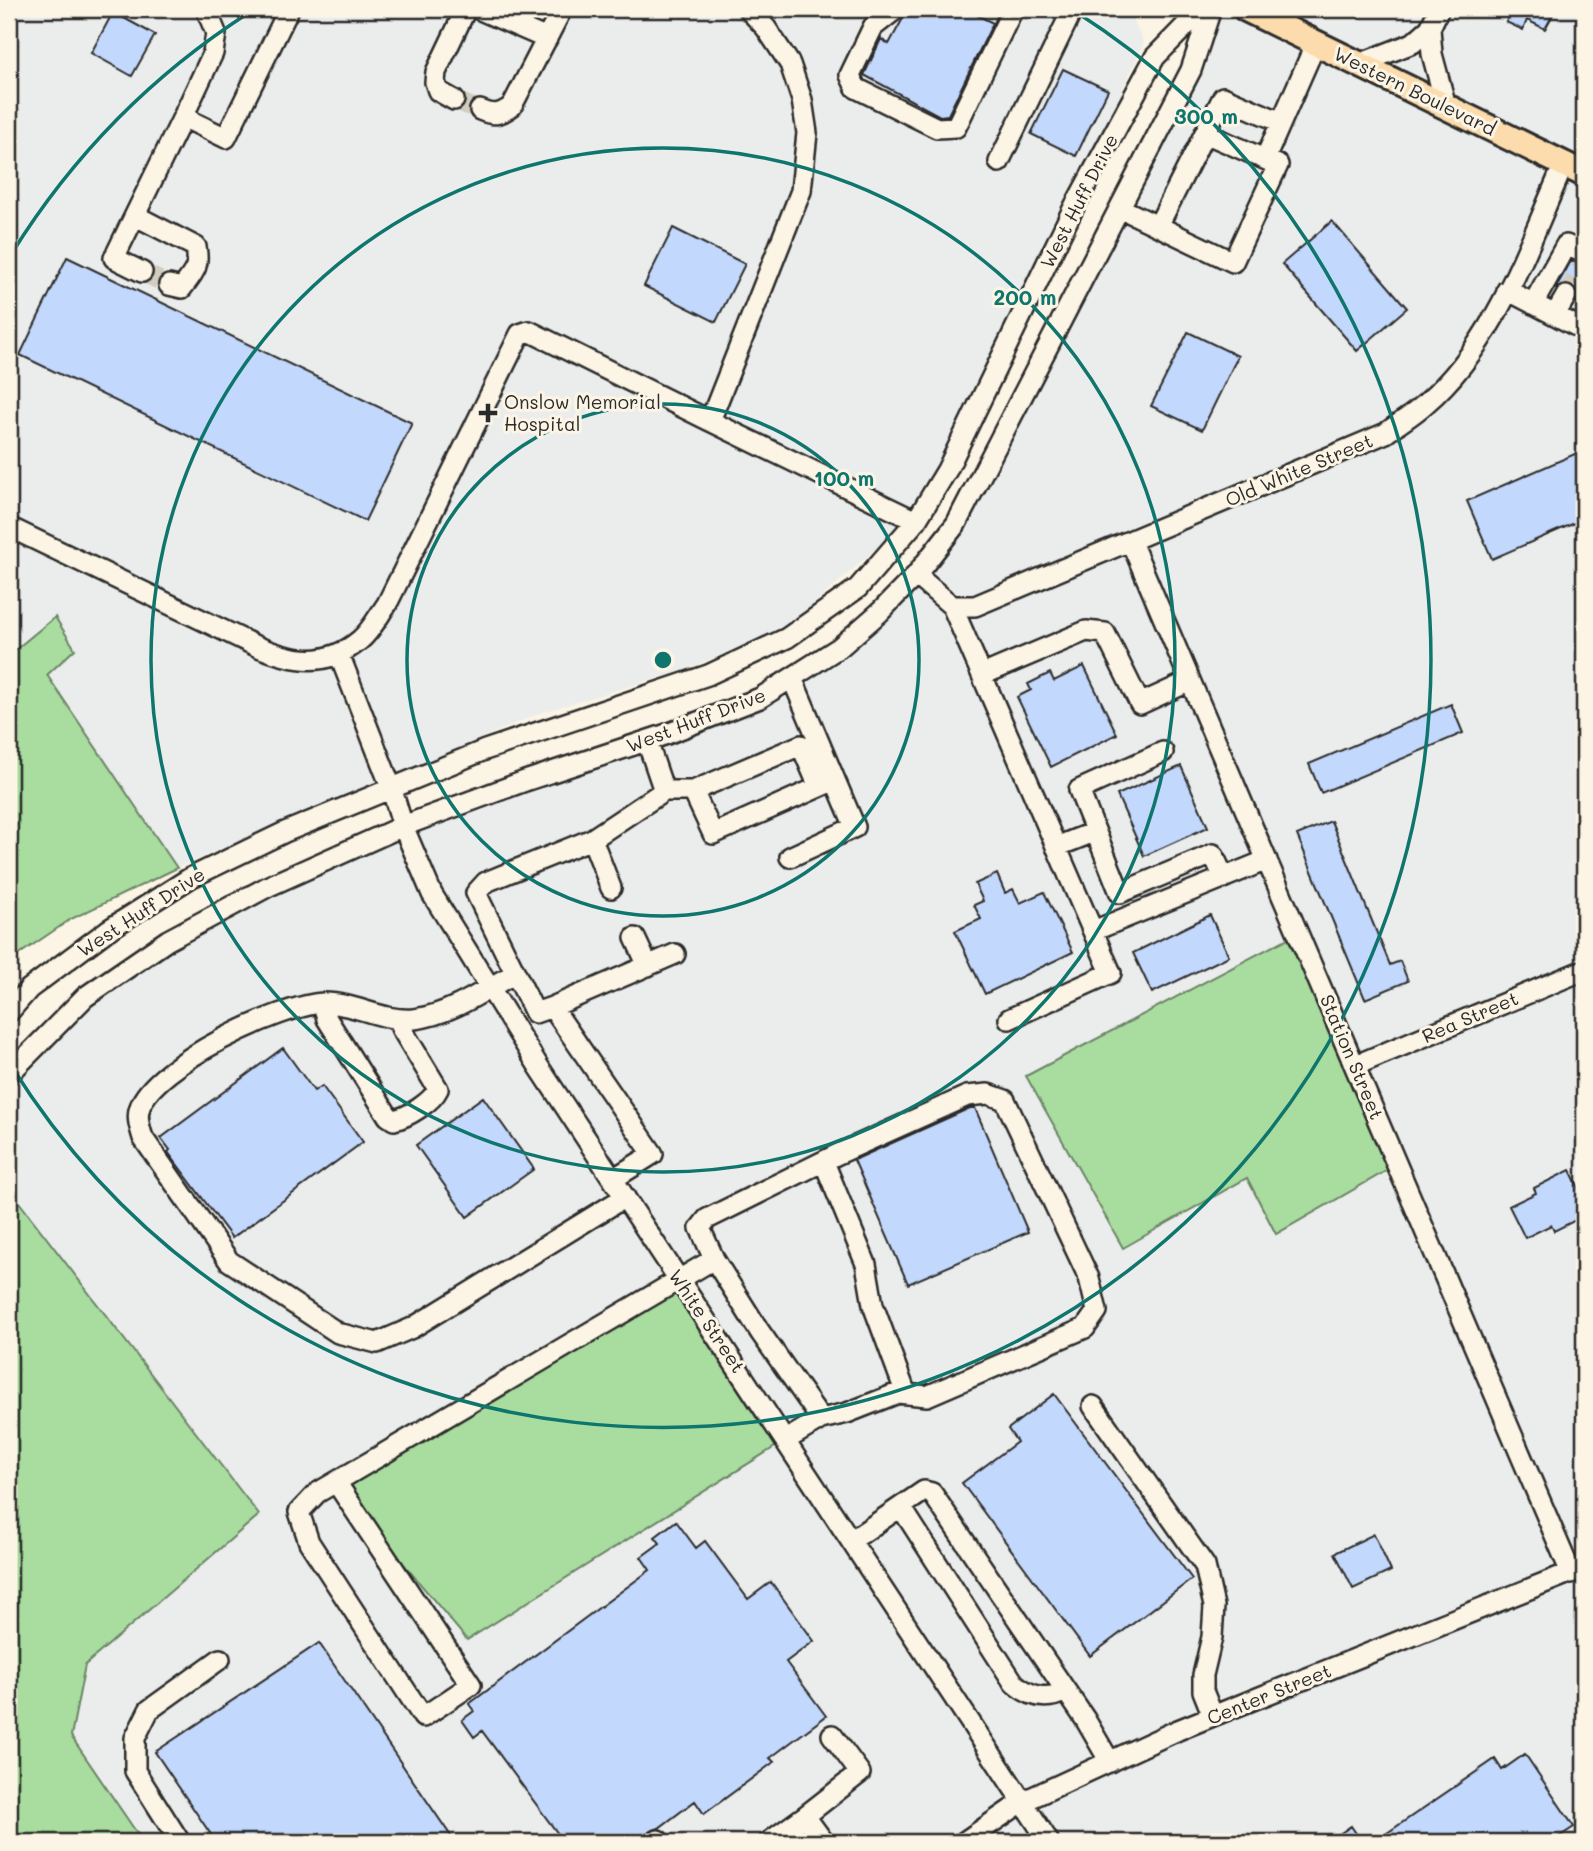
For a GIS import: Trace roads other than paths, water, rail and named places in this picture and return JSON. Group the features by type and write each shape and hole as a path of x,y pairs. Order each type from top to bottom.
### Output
{"main road":[{"name":"Western Boulevard","path":"1246,9 1574,169"}],"street":[{"path":"142,272 114,258 213,53 216,33 206,9"},
{"path":"183,117 226,138 289,9"},
{"path":"454,100 438,91 436,72 466,9"},
{"path":"478,9 547,40"},
{"path":"480,110 493,116 512,106 562,9"},
{"path":"710,421 801,191 807,133 802,100 790,64 766,29 748,9"},
{"path":"896,9 873,27 850,75 856,88 937,128 956,127 1013,9"},
{"path":"999,162 1073,9"},
{"name":"West Huff Drive","path":"9,1012 29,989 108,930 190,877 285,832 485,750 708,674 788,638 858,588 916,521 947,470 1074,207 1155,57 1202,9"},
{"name":"West Huff Drive","path":"9,1074 85,997 168,940 269,886 403,826 525,781 647,741 760,698 840,647 880,612 916,575 956,524 1191,70 1211,9"},
{"path":"1438,9 1430,29 1432,54 1446,106"},
{"path":"1359,64 1413,43 1430,29"},
{"path":"1265,159 1316,43"},
{"path":"1158,226 1223,97 1281,122"},
{"path":"1120,208 1233,262 1278,165 1205,133"},
{"name":"Old White Street","path":"952,606 975,606 1386,433 1426,404 1480,340 1574,169"},
{"path":"136,216 196,247 199,261 195,271 182,288 169,285"},
{"path":"1533,304 1566,245 1584,261"},
{"path":"1507,290 1584,330"},
{"path":"1555,315 1566,296"},
{"path":"9,527 282,657 306,661 339,654 362,638 387,604 520,334 529,331 916,521"},
{"name":"Station Street","path":"1131,542 1356,1065 1578,1570"},
{"path":"916,575 952,606 1111,973 1009,1019"},
{"path":"982,675 1086,631 1105,633 1140,704 1190,681"},
{"name":"White Street","path":"339,654 391,787 403,826 432,894 489,988 613,1179 1049,1842"},
{"path":"792,678 827,784"},
{"path":"647,741 664,791"},
{"path":"675,954 535,1013 476,893 486,881 592,839 664,791 693,791 801,745 855,827 790,857"},
{"path":"1129,916 1079,790 1163,752"},
{"path":"693,791 713,834 827,784"},
{"path":"1056,847 1094,832"},
{"path":"592,839 611,888"},
{"path":"1120,893 1213,854 1224,878"},
{"path":"1093,931 1267,860"},
{"path":"635,938 648,966"},
{"name":"Rea Street","path":"1356,1065 1584,970"},
{"path":"515,973 456,1005 430,1015 402,1019 323,1003 306,1005 268,1017 216,1042 149,1090 138,1114 143,1138 229,1261 338,1333 377,1343 412,1328 625,1197"},
{"path":"323,1003 327,1019 388,1116 394,1120 401,1119 435,1096 438,1089 401,1028 402,1019"},
{"path":"552,1007 653,1154 613,1179"},
{"path":"786,1440 821,1419 847,1413 898,1393 928,1396 1085,1328 1097,1311 1089,1278 1005,1100 988,1094 967,1096 707,1219 700,1228 713,1259 764,1339 821,1419"},
{"path":"824,1162 866,1264 873,1305 906,1394"},
{"path":"336,1482 471,1685 423,1717 310,1542 299,1512 317,1493 713,1259"},
{"path":"1093,1406 1205,1566 1214,1606 1203,1691 1213,1716"},
{"path":"852,1540 924,1491 932,1493 1066,1691 1110,1762"},
{"path":"901,1507 1014,1683 1023,1691 1036,1696 1052,1698 1066,1691"},
{"name":"Center Street","path":"964,1842 1022,1802 1213,1716 1578,1570"},
{"path":"180,1842 135,1771 135,1738 149,1710 220,1659"},
{"path":"769,1842 860,1773 832,1735"},
{"path":"805,1816 824,1842"}],"tunnel":[{"path":"454,100 480,110"},
{"path":"1566,296 1582,267"},
{"path":"142,272 169,285"}],"place":[{"name":"Onslow Memorial Hospital","path":"488,413"}]}
